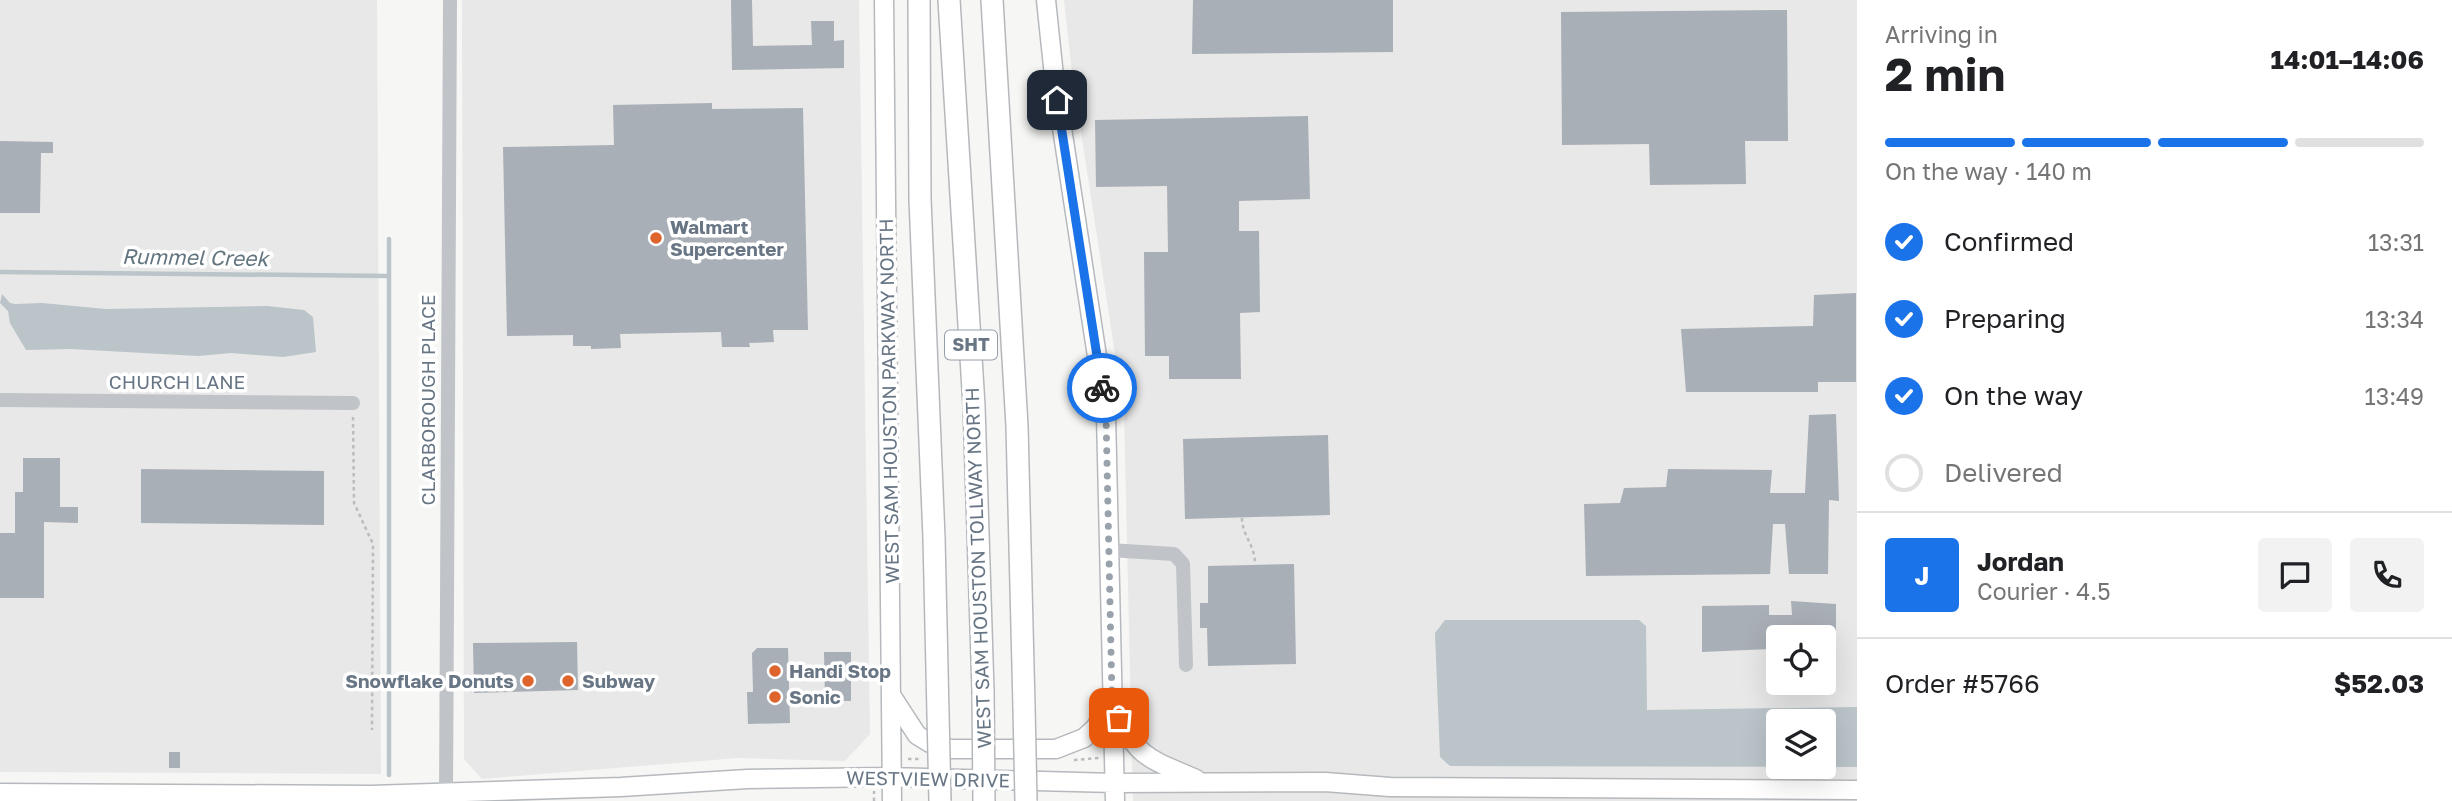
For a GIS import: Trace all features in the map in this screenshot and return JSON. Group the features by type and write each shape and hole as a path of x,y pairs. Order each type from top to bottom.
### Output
{"highway":[{"path":"919,0 920,199 934,538 940,801"},
{"name":"WEST SAM HOUSTON TOLLWAY NORTH","path":"949,0 974,406 984,801"},
{"name":"SHT","path":"992,0 1017,426 1026,801"}],"main road":[{"name":"WEST SAM HOUSTON PARKWAY NORTH","path":"884,0 892,801"},
{"path":"1046,0 1054,76 1106,415 1114,792"},
{"path":"891,695 917,735 930,743 951,749 1056,749 1090,733 1112,699"},
{"path":"1112,699 1127,736 1139,751 1202,782"},
{"name":"WESTVIEW DRIVE","path":"0,793 446,797 747,779 890,777 1114,792 1202,782 1325,782 1389,794 1683,795 1857,790"}],"street":[{"name":"CLARBOROUGH PLACE","path":"446,797 450,0"},
{"name":"CHURCH LANE","path":"0,400 353,403"},
{"path":"1109,550 1174,554 1183,564 1186,665"}],"path":[{"path":"353,403 354,503 373,544 372,730"},
{"path":"1242,518 1242,526 1255,551 1255,565"}],"shaded area":[{"path":"0,0 377,0 381,774 0,772"},
{"path":"462,0 859,0 870,734 845,761 738,758 482,779 464,759"},
{"path":"1064,0 1857,0 1857,801 1133,801 1124,413 1072,73"},
{"path":"2,294 10,303 15,304 42,303 106,309 267,306 304,310 313,317 316,352 283,357 231,353 198,356 71,349 26,350 10,323 8,311 0,303"},
{"path":"1445,620 1639,620 1646,626 1647,710 1857,707 1857,767 1836,767 1836,709 1766,709 1766,767 1450,766 1440,757 1435,633"}],"building":[{"path":"731,0 752,0 753,46 812,45 811,21 834,21 834,41 844,40 844,68 732,70"},
{"path":"1193,0 1393,0 1393,52 1192,54"},
{"path":"1787,10 1788,141 1745,141 1746,184 1650,185 1649,144 1562,145 1561,12"},
{"name":"Walmart Supercenter","path":"712,103 712,109 803,108 808,330 773,330 774,342 749,343 750,347 722,347 721,332 620,334 621,348 591,349 591,346 573,346 573,335 507,336 503,147 614,145 613,105"},
{"path":"1308,116 1310,199 1239,201 1239,231 1259,231 1260,312 1240,313 1241,379 1169,379 1169,356 1145,356 1144,252 1168,252 1167,186 1096,187 1095,120"},
{"path":"0,141 53,142 53,153 41,153 40,213 0,213"},
{"path":"1856,293 1856,382 1818,382 1818,392 1686,392 1681,329 1813,326 1814,295"},
{"path":"1836,414 1839,501 1829,500 1828,574 1789,574 1785,524 1773,524 1770,574 1586,576 1584,504 1620,503 1624,488 1666,487 1668,469 1772,470 1770,493 1805,493 1809,415"},
{"path":"1328,435 1330,515 1185,519 1183,439"},
{"path":"23,458 60,458 60,507 78,507 78,523 44,522 44,598 0,598 0,533 15,533 15,492 23,492"},
{"path":"141,469 324,471 324,525 141,523"},
{"path":"1294,564 1296,664 1208,666 1207,628 1200,628 1200,603 1208,603 1208,566"},
{"path":"1791,601 1836,604 1836,625 1766,625 1766,649 1702,652 1702,606 1769,605 1769,615 1792,615"},
{"path":"577,642 578,690 474,693 473,643"},
{"path":"757,648 788,648 790,723 748,724 747,692 753,692 752,653"},
{"path":"824,652 851,652 851,701 825,701"},
{"path":"169,752 180,752 180,768 169,768"}],"waterway":[{"path":"389,239 389,775"},
{"name":"Rummel Creek","path":"0,272 389,276"}],"way so far":[{"path":"1102,388 1106,415 1112,699 1119,718"}],"place":[{"name":"Walmart Supercenter","path":"656,238"},
{"name":"Handi Stop","path":"775,671"},
{"name":"Snowflake Donuts","path":"528,681"},
{"name":"Subway","path":"568,681"},
{"name":"Sonic","path":"775,697"}],"route":[{"path":"1057,100 1102,388"}]}
